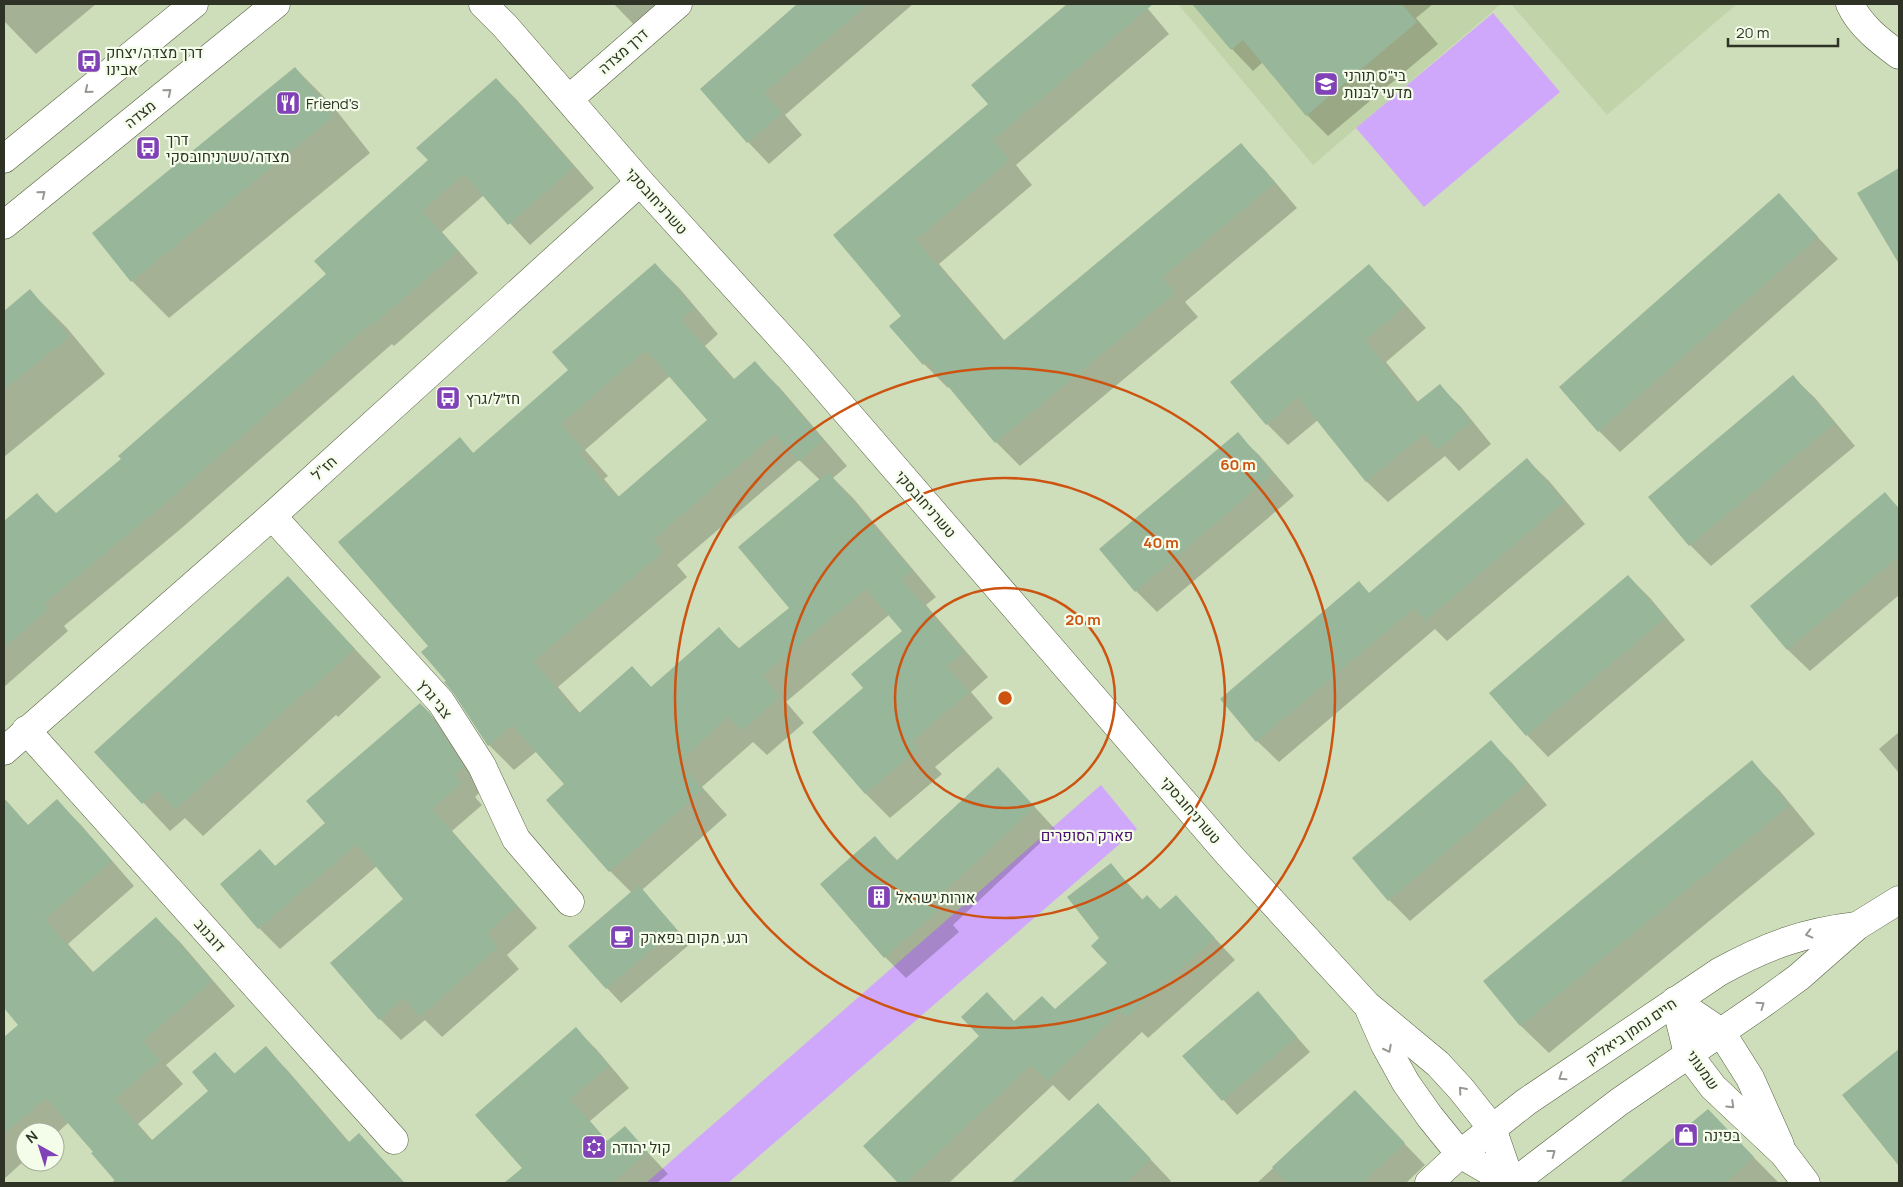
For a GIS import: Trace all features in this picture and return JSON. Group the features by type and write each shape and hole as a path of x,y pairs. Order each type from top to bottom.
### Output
{"street":[{"path":"4,158 194,4"},
{"name":"מצדה","path":"4,225 276,4"},
{"name":"טשרניחובסקי","path":"484,4 640,182 800,357 1230,856 1367,1005 1438,1064 1461,1089 1492,1128 1511,1183"},
{"name":"דרך מצדה","path":"569,99 678,4"},
{"path":"1850,4 1864,25 1879,41 1899,55"},
{"name":"חז\"ל","path":"4,750 272,516 640,182"},
{"name":"צבי גרץ","path":"272,516 441,702 482,766 516,839 570,902"},
{"name":"דובנוב","path":"26,730 394,1140"},
{"name":"חיים נחמן ביאליק","path":"1511,1183 1619,1102 1799,977 1857,926 1899,900"},
{"name":"חיים נחמן ביאליק","path":"1429,1183 1460,1154 1526,1102 1719,972 1750,955 1780,943 1826,930 1857,926"},
{"name":"שמעוני","path":"1675,1001 1721,1032 1750,1078 1784,1154"},
{"name":"שמעוני","path":"1675,1001 1688,1054 1713,1087 1784,1154 1806,1183"},
{"name":"טשרניחובסקי","path":"1367,1005 1385,1045 1406,1083 1430,1117 1460,1154 1511,1183"}],"shaded area":[{"name":"בי\"ס תורני מדעי לבנות","path":"1178,4 1501,4 1313,165"},
{"path":"1511,4 1737,4 1607,115"}],"green space":[{"path":"1493,13 1560,92 1424,207 1356,128"},
{"name":"פארק הסופרים","path":"1101,785 1137,829 728,1183 646,1183"}],"building":[{"path":"797,4 868,4 764,93 782,113 747,143 700,89"},
{"path":"1067,4 1153,4 993,140 1010,160 916,240 1003,341 1241,143 1275,183 1162,277 1175,293 995,443 927,361 923,365 889,326 901,316 833,235 988,104 971,85"},
{"path":"1192,4 1402,4 1417,22 1306,116 1243,40 1231,50"},
{"path":"295,67 334,116 131,282 92,233"},
{"path":"496,78 574,167 508,225 464,174 422,211 458,251 372,326 370,324 162,506 44,604 48,609 4,648 4,521 37,493 55,514 121,459 118,456 326,274 314,261 428,160 416,148"},
{"path":"1899,168 1899,264 1857,193"},
{"path":"1779,193 1818,237 1598,432 1559,387"},
{"path":"655,263 694,308 681,320 733,380 755,361 823,440 799,461 775,434 653,540 663,552 534,661 578,714 632,666 651,687 719,627 738,649 789,608 738,547 828,472 912,571 902,580 964,652 947,666 969,692 912,741 918,749 865,794 812,732 863,688 851,674 902,631 866,589 762,676 780,697 741,731 728,717 679,762 703,790 609,872 546,800 564,784 512,725 488,746 444,682 446,681 421,652 428,646 338,542 460,437 473,453 568,370 552,352","holes":["646,350 707,420 617,498 580,454 584,450 561,424"]},
{"path":"1369,264 1405,306 1365,340 1416,403 1440,384 1471,422 1437,450 1424,434 1366,482 1298,397 1266,425 1230,382"},
{"path":"30,289 69,337 4,390 4,311"},
{"path":"1793,375 1834,424 1689,546 1648,497"},
{"path":"1238,432 1273,474 1135,592 1099,549"},
{"path":"1527,458 1564,502 1425,621 1414,608 1256,742 1220,699 1359,581 1369,593"},
{"path":"1885,492 1899,509 1899,556 1787,650 1750,606"},
{"path":"1628,575 1665,618 1526,736 1489,693"},
{"path":"288,576 355,649 309,691 308,689 175,810 158,790 142,804 94,752"},
{"path":"420,703 429,712 464,767 454,775 462,783 432,809 517,906 487,933 498,947 420,1017 404,998 379,1020 330,963 403,899 357,844 258,929 220,884 260,849 275,866 325,823 306,801"},
{"path":"1491,740 1527,783 1388,901 1352,858"},
{"path":"1752,760 1789,806 1520,1026 1483,981"},
{"path":"998,767 1035,807 932,903 939,910 884,958 820,884 875,836 896,861"},
{"path":"4,798 28,825 57,799 112,861 45,919 92,973 156,917 212,981 143,1041 160,1060 115,1099 151,1141 208,1091 192,1072 215,1052 234,1074 266,1046 348,1143 359,1133 404,1183 117,1183 46,1098 18,1122 15,1122 15,1125 4,1134 4,1037 18,1025 4,1008"},
{"path":"1111,863 1141,901 1147,895 1160,909 1176,895 1215,938 1126,1018 1120,1012 1047,1081 1031,1065 906,1183 898,1183 863,1146 979,1036 961,1017 987,992 1014,1021 1042,996 1055,1009 1107,963 1091,946 1099,938 1067,897"},
{"name":"רגע, מקום בפארק","path":"639,885 676,929 606,989 568,946"},
{"path":"1258,991 1297,1037 1222,1101 1182,1056"},
{"path":"576,1027 609,1066 570,1099 607,1141 625,1126 648,1152 612,1183 504,1183 522,1168 475,1115"},
{"path":"1899,1049 1899,1166 1842,1095"},
{"path":"1355,1090 1405,1143 1362,1183 1287,1183 1272,1167"},
{"path":"1098,1103 1151,1159 1125,1183 1011,1183"},
{"path":"1708,1109 1754,1157 1725,1183 1619,1183"}],"place":[{"name":"דרך מצדה/יצחק אבינו","path":"89,61"},
{"name":"בי\"ס תורני מדעי לבנות","path":"1326,84"},
{"name":"Friend's","path":"288,103"},
{"name":"דרך מצדה/טשרניחובסקי","path":"148,148"},
{"name":"חז״ל/גרץ","path":"448,398"},
{"name":"אורות ישראל","path":"879,897"},
{"name":"רגע, מקום בפארק","path":"622,937"},
{"name":"בפינה","path":"1686,1135"},
{"name":"קול יהודה","path":"594,1147"}]}
